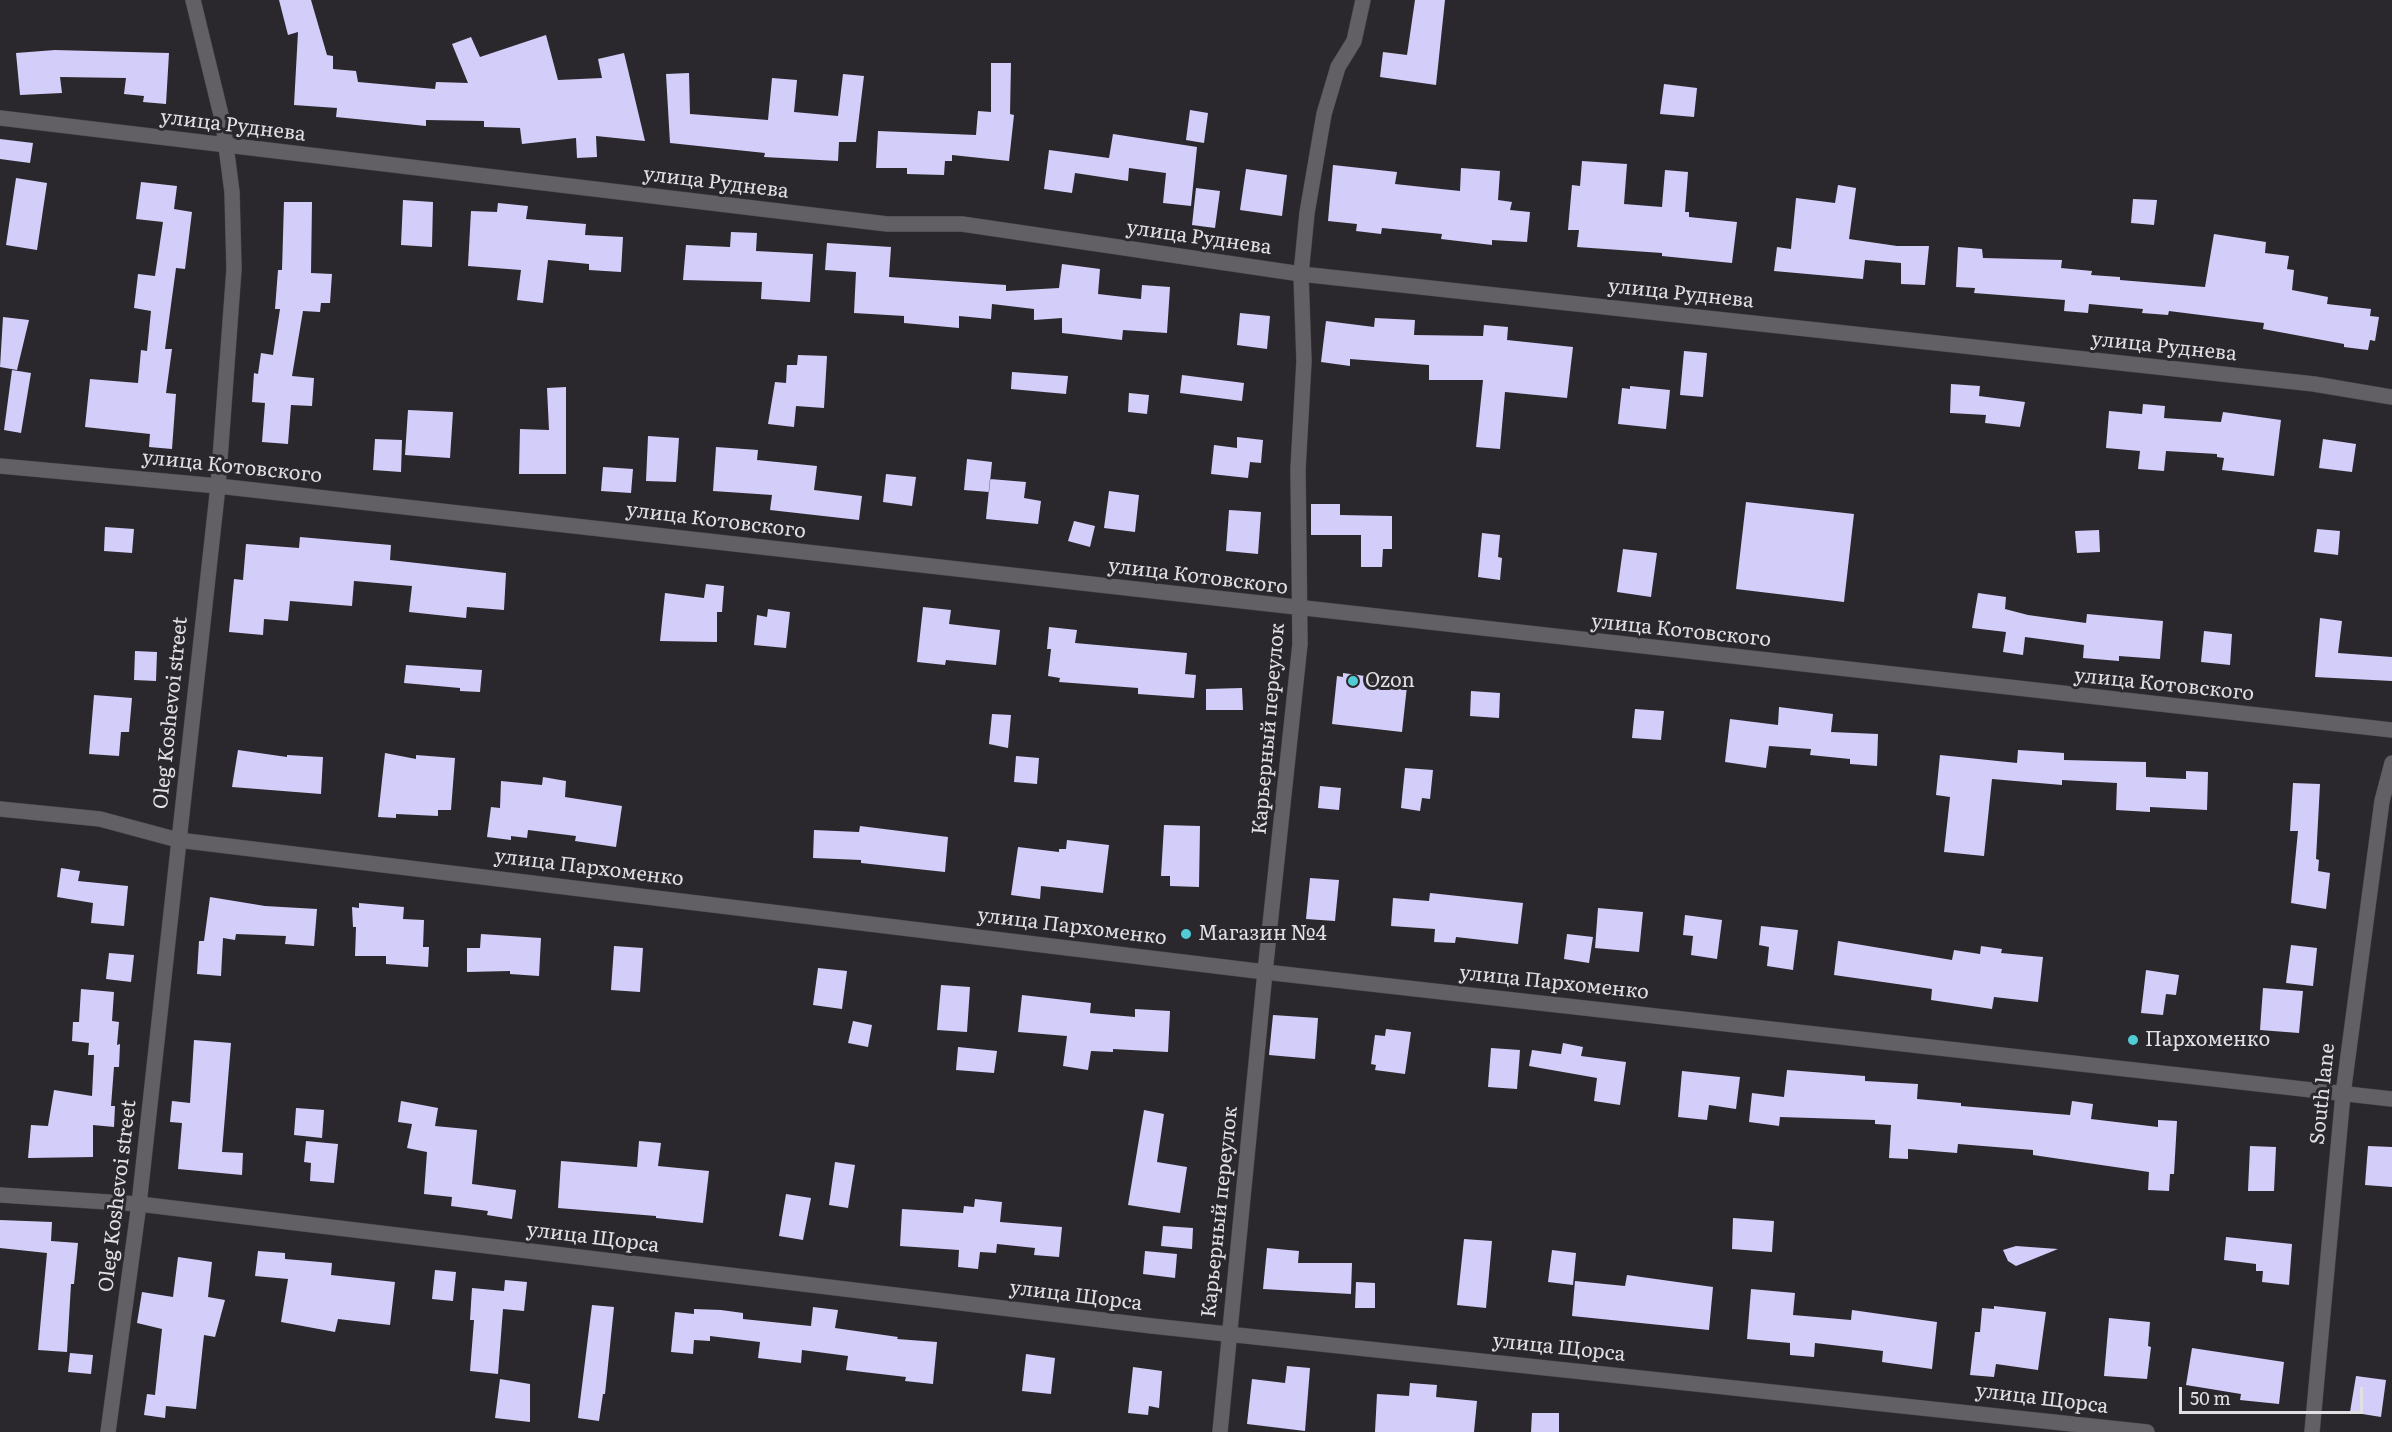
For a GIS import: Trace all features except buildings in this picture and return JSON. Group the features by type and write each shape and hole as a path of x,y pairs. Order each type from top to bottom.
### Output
{"street":[{"name":"Oleg Koshevoi street","path":"108,1432 139,1204 218,486 234,269 232,192 226,147 213,78 193,0"},
{"name":"Карьерный переулок","path":"1220,1432 1265,972 1297,695 1300,609 1298,469 1304,361 1301,274 1312,179 1324,114 1338,67 1354,41 1363,0"},
{"name":"улица Руднева","path":"0,118 226,147 887,224 962,224 1301,274 2314,384 2392,397"},
{"name":"улица Котовского","path":"0,466 218,486 2392,730"},
{"name":"South lane","path":"2312,1432 2343,1094 2382,801 2392,764"},
{"name":"улица Пархоменко","path":"0,809 100,819 178,840 1265,972 2392,1099"},
{"name":"улица Щорса","path":"0,1195 139,1204 1229,1335 2147,1432"}],"place":[{"name":"Ozon","path":"1353,681"},
{"name":"Магазин №4","path":"1186,934"},
{"name":"Пархоменко","path":"2133,1040"}]}
